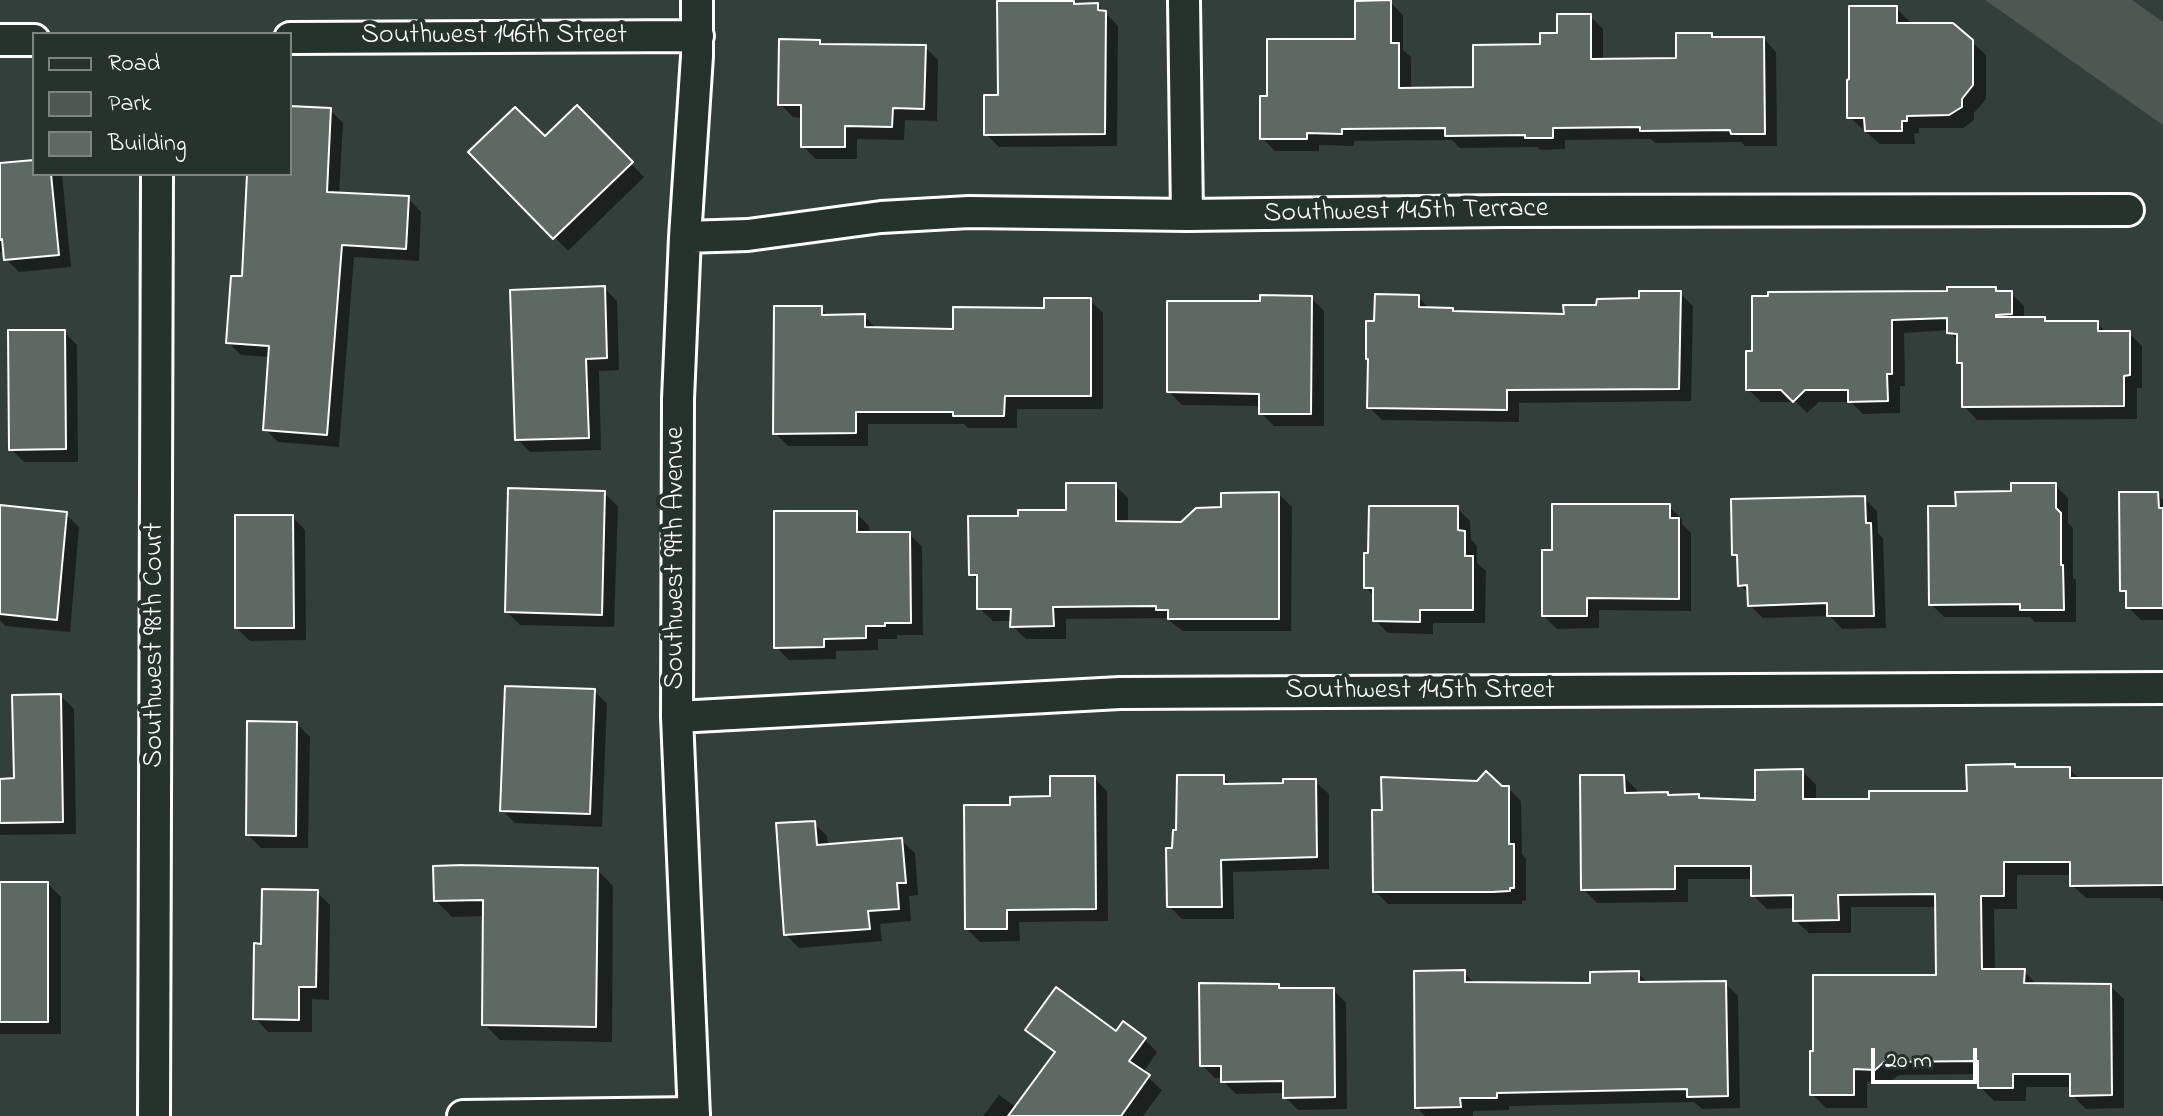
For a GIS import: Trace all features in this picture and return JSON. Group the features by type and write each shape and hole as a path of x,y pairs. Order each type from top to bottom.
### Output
{"street":[{"name":"Southwest 99th Avenue","path":"694,1114 677,717 678,399 698,36 697,0"},
{"path":"1184,0 1187,215"},
{"name":"Southwest 146th Street","path":"292,38 698,36"},
{"path":"0,40 32,40"},
{"name":"Southwest 98th Court","path":"154,1116 157,176"},
{"name":"Southwest 145th Terrace","path":"685,237 748,235 881,217 941,213 1187,215 2128,210"},
{"name":"Southwest 145th Street","path":"677,717 1120,693 2163,688"},
{"path":"463,1116 694,1114"}],"green space":[{"path":"1985,0 2132,0 2163,22 2163,125"}],"building":[{"path":"1391,0 1391,43 1399,43 1399,88 1473,87 1473,45 1540,44 1540,33 1557,33 1557,14 1591,14 1591,59 1676,58 1676,33 1764,37 1765,134 1731,134 1730,130 1640,131 1640,127 1553,128 1553,138 1525,138 1525,135 1445,136 1445,128 1342,129 1342,134 1307,133 1307,139 1260,139 1260,96 1267,96 1267,39 1355,39 1355,1"},
{"path":"997,1 1098,3 1098,10 1106,11 1105,134 984,135 984,95 998,95"},
{"path":"1849,6 1897,6 1897,23 1953,23 1973,40 1973,85 1962,99 1962,107 1949,115 1907,116 1907,121 1902,121 1902,131 1865,131 1864,118 1847,118"},
{"path":"779,39 820,40 820,44 926,45 924,109 893,108 892,127 845,126 845,147 801,147 801,105 778,105"},
{"path":"577,105 633,162 553,239 468,152 515,107 545,136"},
{"path":"292,106 331,108 327,192 409,196 406,249 342,245 327,435 263,430 269,346 226,343 231,276 242,276 247,176 292,176"},
{"path":"32,160 32,176 51,176 59,255 4,260 0,240 0,163"},
{"path":"605,286 607,358 586,359 589,438 515,440 510,290"},
{"path":"1947,287 1996,287 1996,291 2012,291 2012,314 1996,317 2098,321 2098,331 2130,331 2130,375 2124,376 2124,406 1962,407 1962,363 1957,363 1957,334 1947,333 1947,318 1892,320 1892,374 1887,374 1888,401 1848,402 1848,390 1805,390 1793,402 1781,390 1746,390 1746,351 1752,351 1752,296 1768,296 1768,292 1947,291"},
{"path":"1639,291 1681,291 1679,389 1507,390 1507,410 1367,408 1366,321 1374,321 1375,294 1419,295 1419,307 1453,308 1453,311 1564,314 1563,305 1596,305 1597,299 1639,298"},
{"path":"1260,295 1312,296 1311,414 1259,414 1259,394 1167,392 1167,301 1260,301"},
{"path":"1044,298 1091,298 1091,396 1005,396 1004,416 953,416 953,412 856,412 856,433 773,434 774,306 822,306 822,315 865,314 865,327 953,329 953,307 1044,308"},
{"path":"8,330 65,330 66,449 9,450"},
{"path":"1066,483 1116,483 1116,521 1181,522 1196,508 1221,507 1221,493 1279,492 1279,619 1168,619 1168,610 1156,610 1156,606 1053,607 1054,626 1010,627 1011,609 977,609 977,575 969,575 968,516 1018,516 1018,510 1066,510"},
{"path":"2011,483 2056,483 2056,508 2061,513 2064,610 2020,610 2020,604 1929,605 1928,506 1956,506 1955,492 2011,491"},
{"path":"508,488 605,491 602,615 505,612"},
{"path":"2119,492 2158,492 2159,508 2163,508 2163,608 2126,608 2126,591 2120,591"},
{"path":"1865,496 1866,523 1871,523 1874,616 1827,616 1827,603 1748,606 1747,585 1738,586 1737,555 1732,555 1731,499"},
{"path":"1552,504 1670,504 1670,518 1679,518 1679,599 1587,598 1587,616 1542,616 1542,550 1552,550"},
{"path":"0,505 67,512 57,620 0,614"},
{"path":"1369,506 1458,506 1458,530 1465,531 1465,556 1473,556 1473,610 1420,610 1420,622 1373,621 1373,588 1364,588"},
{"path":"774,511 857,511 857,532 910,532 911,623 866,626 866,638 824,639 824,647 774,648"},
{"path":"235,515 293,515 294,628 235,628"},
{"path":"505,686 595,689 590,814 500,811"},
{"path":"61,694 63,822 0,823 0,779 14,778 12,695"},
{"path":"247,721 297,722 296,836 246,835"},
{"path":"2015,764 2015,767 2070,767 2070,778 2163,778 2163,885 2070,886 2070,862 2004,862 2004,896 1981,896 1982,969 2025,969 2024,983 2111,984 2112,1095 2070,1096 2070,1074 2013,1074 2013,1088 1978,1088 1978,1061 1884,1062 1875,1070 1854,1069 1854,1095 1810,1095 1813,975 1936,975 1935,894 1838,895 1839,920 1793,921 1793,895 1751,896 1751,866 1675,866 1675,889 1581,890 1580,775 1624,775 1625,793 1668,792 1668,795 1699,794 1699,798 1755,800 1755,770 1803,769 1803,799 1869,799 1869,791 1967,791 1966,765"},
{"path":"1486,771 1502,786 1509,786 1509,844 1514,844 1514,888 1492,892 1373,892 1372,810 1382,810 1381,777 1477,781"},
{"path":"1177,775 1224,775 1224,784 1316,779 1317,857 1221,860 1222,907 1167,907 1166,848 1172,848 1173,830 1176,830"},
{"path":"1050,776 1095,776 1096,909 1007,910 1007,929 965,929 964,805 1010,805 1010,797 1050,796"},
{"path":"815,821 817,845 902,838 906,883 897,883 899,909 868,911 870,929 784,935 776,823"},
{"path":"433,866 598,868 596,1027 482,1025 483,900 434,901"},
{"path":"0,882 48,882 48,1022 0,1022"},
{"path":"262,889 318,890 316,987 299,987 299,1020 253,1019 254,943 261,944"},
{"path":"1465,970 1465,982 1590,983 1590,972 1639,971 1639,982 1726,981 1728,1096 1687,1097 1687,1089 1497,1093 1497,1098 1460,1098 1461,1107 1415,1108 1414,971"},
{"path":"1199,983 1334,988 1335,1097 1283,1098 1283,1081 1221,1082 1221,1066 1200,1066"},
{"path":"1056,987 1116,1031 1123,1021 1146,1038 1129,1061 1150,1075 1121,1116 1008,1116 1055,1052 1025,1030"}]}
